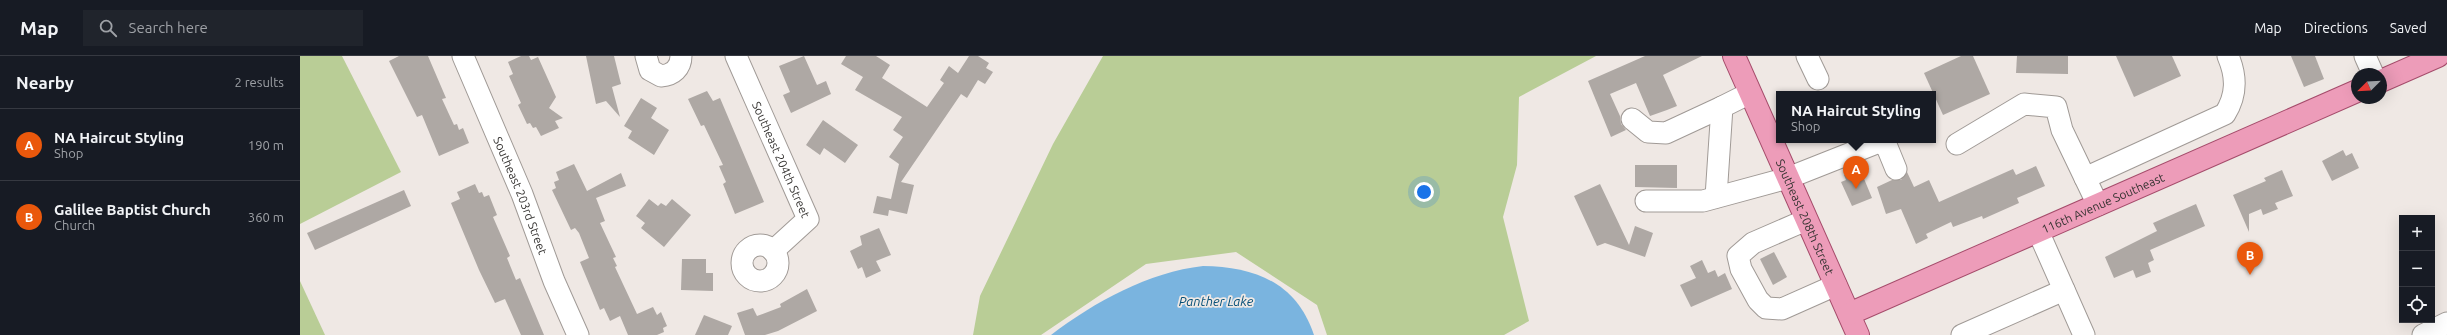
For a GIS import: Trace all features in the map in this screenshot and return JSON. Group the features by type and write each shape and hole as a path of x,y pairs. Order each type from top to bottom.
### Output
{"main road":[{"name":"Southeast 208th Street","path":"1734,56 1858,335"},
{"path":"2387,78 2438,56"},
{"name":"116th Avenue Southeast","path":"1849,314 2351,94"}],"street":[{"name":"Southeast 203rd Street","path":"463,56 522,194 554,282 578,335"},
{"path":"646,56 650,70 661,76 673,73 678,69 680,56"},
{"name":"Southeast 204th Street","path":"736,56 808,219 773,251"},
{"path":"1807,56 1818,79"},
{"path":"2085,178 2225,114 2234,94 2235,72 2228,56"},
{"path":"2365,56 2370,68"},
{"path":"1632,119 1648,132 1666,133 1750,93"},
{"path":"1957,144 2024,104 2056,107 2062,130 2098,205"},
{"path":"1716,197 1722,107"},
{"path":"1646,201 1703,201 1788,178 1876,143"},
{"path":"1880,143 1887,148 1896,169"},
{"path":"1806,220 1753,243 1738,256 1741,270 1758,300 1766,308 1782,309 1836,285"},
{"path":"2038,231 2084,335"},
{"path":"1962,335 2064,290"},
{"path":"2423,335 2447,323"}],"green space":[{"path":"300,56 342,56 401,172 300,224"},
{"path":"1103,56 1596,56 1519,97 1517,165 1503,217 1529,321 1504,335 1327,335 1317,305 1236,252 1146,264 1041,335 973,335 980,296 1053,144"},
{"path":"300,281 325,335 300,335"}],"water":[{"name":"Panther Lake","path":"1203,266 1240,270 1256,274 1271,281 1285,290 1296,302 1306,317 1314,335 1051,335 1085,311 1123,290 1183,269"}],"building":[{"path":"399,56 428,56 446,98 442,99 454,125 457,124 459,130 463,128 469,143 439,156 422,115 417,117 389,61"},
{"path":"521,56 529,56 531,60 538,57 556,97 549,108 563,118 555,121 559,128 541,136 536,127 533,128 530,123 527,124 518,105 521,103 509,76 513,74 508,62"},
{"path":"586,56 614,56 621,84 612,87 620,117 606,101 596,104"},
{"path":"804,56 817,85 826,81 831,94 791,113 783,95 790,92 779,66"},
{"path":"846,56 876,56 890,65 882,78 927,107 944,83 940,80 949,66 958,73 969,56 978,56 989,63 986,68 993,72 985,84 978,80 967,98 961,94 901,182 914,185 907,214 889,210 888,216 873,213 877,196 891,199 899,164 889,157 903,137 893,130 902,117 855,90 863,77 841,64"},
{"path":"1645,56 1702,56 1663,75 1677,106 1650,116 1636,83 1610,94 1620,116 1621,124 1626,130 1611,137 1588,81"},
{"path":"1961,56 1973,56 1990,94 1943,115 1936,100 1936,91 1932,91 1924,73"},
{"path":"2017,56 2068,56 2068,74 2016,73"},
{"path":"2116,56 2172,56 2181,76 2134,97"},
{"path":"2291,56 2315,56 2324,79 2304,87"},
{"path":"707,91 713,101 720,98 764,202 735,214 723,184 726,182 719,166 723,165 704,125 701,126 688,99"},
{"path":"641,98 657,108 651,118 669,130 654,155 628,138 632,131 624,126"},
{"path":"823,120 858,145 845,163 824,148 820,155 806,145"},
{"path":"2343,150 2346,156 2352,153 2359,168 2332,181 2322,161"},
{"path":"574,164 587,191 621,173 626,186 596,198 605,221 600,223 616,257 613,258 617,266 615,267 637,314 653,307 657,315 661,312 667,326 663,328 664,332 657,335 628,335 620,316 610,321 604,308 600,310 580,262 589,258 579,233 575,228 571,230 552,190 556,188 554,182 559,180 556,172"},
{"path":"1635,165 1677,165 1677,188 1635,187"},
{"path":"2036,166 2045,186 2017,198 2019,203 1983,219 1982,216 1953,227 1951,222 1926,234 1928,238 1916,244 1901,209 1886,214 1877,187 1892,180 1901,180 1907,172 1914,187 1929,180 1939,202 2013,169 2016,175"},
{"path":"1860,169 1872,198 1852,206 1841,182 1846,180 1844,175"},
{"path":"2282,170 2293,196 2275,203 2278,209 2263,215 2261,209 2249,214 2249,232 2233,195 2266,181 2264,178"},
{"path":"475,184 479,193 482,192 484,197 489,195 497,215 493,217 510,256 507,258 516,280 520,278 544,335 521,335 505,299 495,303 479,270 451,203 460,199 457,192"},
{"path":"1600,184 1629,245 1635,226 1653,233 1645,257 1605,243 1597,246 1574,196"},
{"path":"404,190 411,206 315,250 307,233"},
{"path":"649,199 658,206 661,203 666,206 672,199 691,215 664,247 641,228 645,223 636,216"},
{"path":"2196,204 2205,226 2150,250 2154,260 2148,263 2151,272 2136,278 2133,270 2114,278 2105,257 2157,231 2153,223"},
{"path":"879,228 891,255 876,261 881,271 866,278 862,267 858,269 850,251 862,245 860,236"},
{"path":"1774,252 1787,277 1773,285 1760,259"},
{"path":"682,259 706,259 706,273 713,273 713,291 681,290"},
{"path":"1702,260 1708,273 1715,270 1718,277 1725,273 1732,289 1691,307 1680,285 1696,278 1690,266"},
{"path":"807,289 817,311 778,331 765,335 745,335 737,313 753,308 757,316 781,307 780,304"},
{"path":"704,315 732,326 728,335 695,335"}],"place":[{"name":"NA Haircut Styling","path":"1856,189"},
{"name":"Galilee Baptist Church","path":"2250,275"}]}
